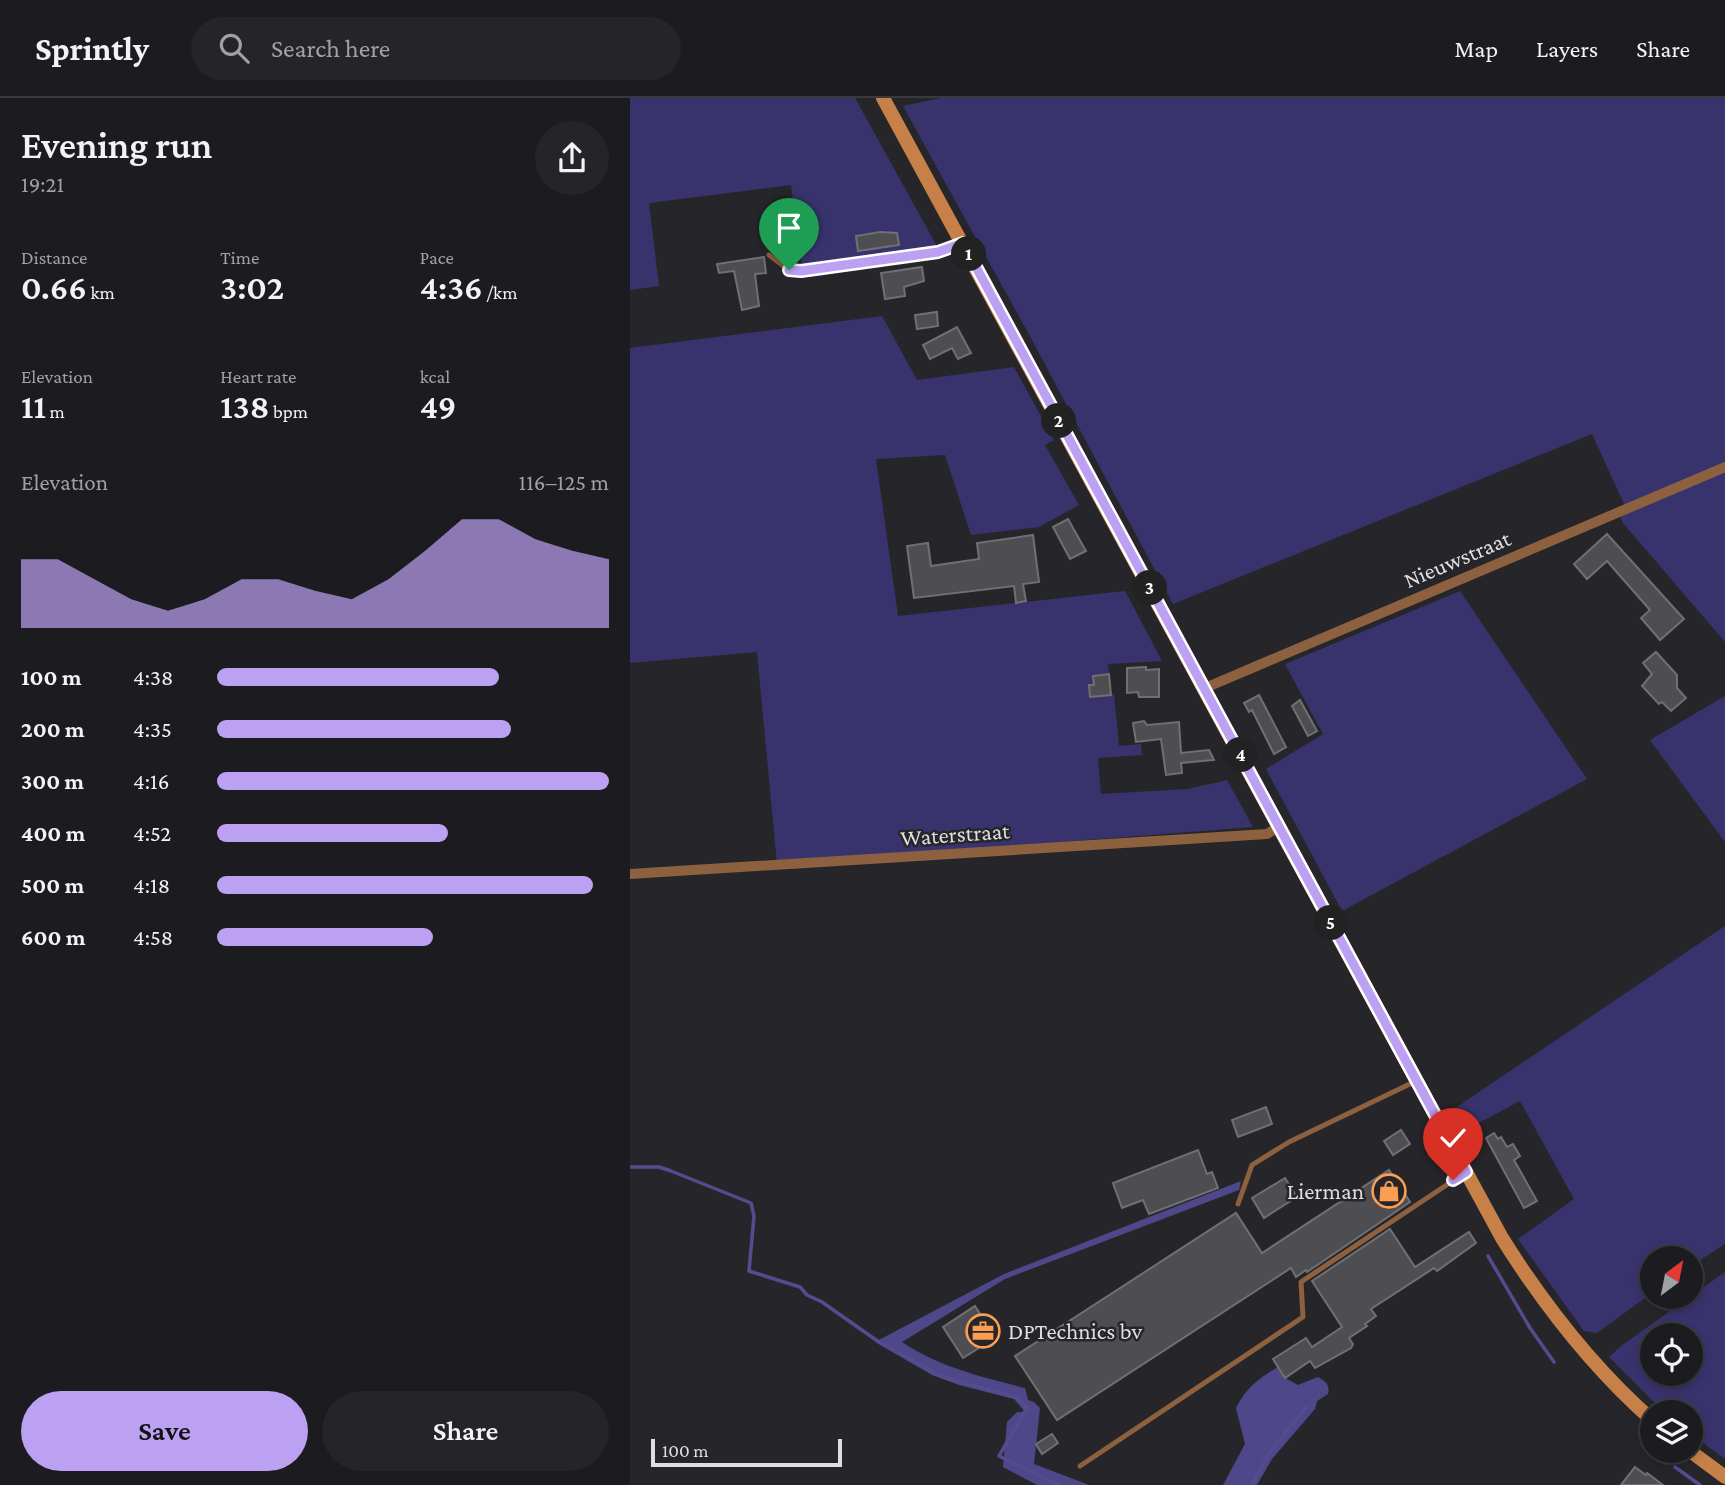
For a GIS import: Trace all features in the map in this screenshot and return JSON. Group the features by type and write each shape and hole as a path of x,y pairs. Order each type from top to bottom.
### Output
{"street":[{"path":"883,98 1466,1172 1518,1263 1565,1329 1599,1369 1640,1408"},
{"name":"Nieuwstraat","path":"1205,688 1725,467"},
{"name":"Waterstraat","path":"630,874 1267,834 1280,827"},
{"path":"1703,1461 1725,1477"}],"lane":[{"path":"769,255 789,270 801,271 938,252 963,243"},
{"path":"1238,1204 1252,1165 1289,1142 1417,1081"},
{"path":"1080,1466 1303,1317 1301,1282 1466,1172"}],"shaded area":[{"path":"630,98 855,98 938,248 802,268 791,185 649,203 659,286 630,290"},
{"path":"941,98 1725,98 1725,463 1625,506 1592,434 1173,604 903,106"},
{"path":"882,316 917,380 1014,367 1054,440 1045,445 1079,505 1039,527 971,535 945,455 876,459 898,616 1125,591 1162,661 1108,664 1109,674 1093,676 1094,685 1089,686 1090,696 1114,694 1119,746 1141,744 1142,755 1098,758 1101,794 1188,789 1227,780 1253,827 777,864 757,652 630,663 630,348"},
{"path":"1725,471 1725,642 1623,523 1620,516"},
{"path":"1460,591 1587,779 1342,911 1266,769 1323,734 1285,664"},
{"path":"1725,696 1725,842 1650,740"},
{"path":"1725,926 1725,1244 1703,1258 1703,1246 1640,1246 1640,1302 1597,1333 1584,1331 1518,1239 1574,1199 1520,1101 1460,1133 1451,1117 1451,1111"},
{"path":"1241,1181 1239,1190 1005,1279 902,1342 946,1365 1025,1388 1028,1400 1040,1408 1034,1464 1089,1485 1037,1485 1003,1467 1007,1422 1017,1412 1025,1412 1014,1399 932,1375 875,1342 1004,1274"},
{"path":"1725,1272 1725,1459 1703,1443 1703,1400 1652,1400 1609,1357 1640,1332 1640,1386 1703,1386 1703,1323 1653,1323 1673,1309 1703,1309 1703,1288"},
{"path":"1278,1367 1285,1378 1298,1385 1318,1377 1327,1384 1328,1394 1317,1401 1315,1409 1272,1459 1257,1485 1223,1485 1245,1444 1236,1408 1254,1384"}],"building":[{"path":"880,232 897,233 899,245 858,251 856,236"},
{"path":"764,257 766,273 755,274 759,306 742,310 734,271 719,273 717,264"},
{"path":"922,267 924,281 904,287 905,296 885,299 881,273"},
{"path":"937,312 938,326 917,329 915,315"},
{"path":"957,327 971,353 958,359 952,348 930,359 923,345"},
{"path":"1068,519 1086,551 1070,559 1053,527"},
{"path":"1607,534 1684,619 1660,640 1641,618 1650,610 1607,561 1587,579 1574,564"},
{"path":"1033,535 1039,582 1023,584 1026,601 1016,603 1014,586 914,598 907,546 928,543 931,566 979,559 977,543"},
{"path":"1656,652 1677,675 1677,688 1686,698 1671,711 1662,702 1659,704 1642,686 1652,674 1643,663"},
{"path":"1146,667 1146,670 1159,669 1159,697 1139,697 1138,692 1127,693 1127,668"},
{"path":"1109,674 1111,695 1090,697 1089,685 1094,685 1093,676"},
{"path":"1259,695 1286,747 1274,754 1252,710 1249,712 1244,703"},
{"path":"1300,700 1317,731 1308,736 1292,706"},
{"path":"1144,721 1147,725 1179,722 1181,753 1209,750 1214,760 1181,763 1182,773 1166,775 1161,739 1136,742 1133,723"},
{"path":"1266,1107 1272,1124 1238,1137 1232,1120"},
{"path":"1401,1130 1410,1144 1393,1155 1384,1141"},
{"path":"1494,1133 1498,1139 1501,1137 1507,1147 1513,1144 1520,1156 1514,1160 1537,1201 1524,1208 1486,1138"},
{"path":"1198,1150 1207,1174 1212,1172 1218,1188 1149,1214 1143,1200 1122,1208 1113,1183"},
{"path":"1389,1170 1410,1202 1307,1272 1306,1270 1296,1277 1291,1268 1057,1420 1015,1356 1236,1213 1262,1253"},
{"path":"1285,1178 1297,1197 1264,1218 1252,1198"},
{"path":"1390,1229 1415,1267 1469,1232 1476,1243 1437,1271 1434,1268 1371,1309 1376,1316 1349,1338 1353,1344 1351,1348 1315,1368 1310,1361 1285,1378 1273,1359 1306,1338 1312,1347 1342,1327 1312,1281"},
{"path":"975,1306 995,1338 963,1358 943,1327"},
{"path":"1052,1434 1058,1443 1042,1454 1036,1444"},
{"path":"1635,1467 1646,1475 1647,1473 1663,1485 1621,1485"}],"waterway":[{"path":"630,1167 659,1167 751,1203 754,1216 749,1271 800,1287 807,1295 822,1302 876,1340 940,1376 1018,1398 1027,1408 999,1456 1059,1485"},
{"path":"1488,1256 1530,1328 1554,1362"},
{"path":"1252,1485 1268,1455 1306,1407"},
{"path":"1675,1467 1700,1485"}],"place":[{"name":"Lierman","path":"1389,1191"},
{"name":"DPTechnics bv","path":"983,1331"}],"route":[{"path":"789,270 801,271 938,252 963,243 1466,1172 1453,1180"}]}
